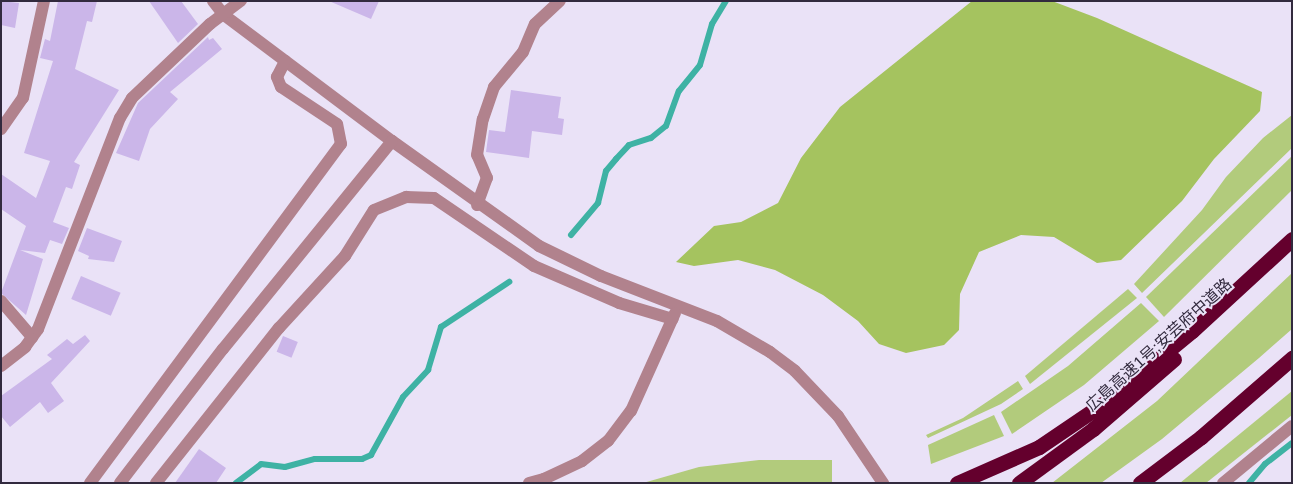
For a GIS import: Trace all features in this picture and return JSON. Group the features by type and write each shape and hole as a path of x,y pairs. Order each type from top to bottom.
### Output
{"highway":[{"path":"957,483 1039,447 1106,401 1192,331 1292,239"},
{"name":"広島高速1号;安芸府中道路","path":"1019,483 1144,387 1292,245"},
{"path":"1140,483 1201,437 1292,358"}],"street":[{"path":"1,129 23,98 44,1"},
{"path":"213,1 224,15 477,205 556,254 601,276 679,304 744,336 795,371 838,416 881,478"},
{"path":"1,366 32,337 120,118 132,98 156,73 210,24 241,1"},
{"path":"477,205 487,178 477,155 483,119 494,87 523,52 535,24 560,1"},
{"path":"90,483 337,152 341,144 337,124 281,87 277,77 285,61"},
{"path":"120,483 223,349 392,141"},
{"path":"156,483 279,328 345,256 374,210 406,197 434,198 534,266 620,303 672,319"},
{"path":"1,301 32,337"},
{"path":"529,483 544,479 582,461 608,440 631,411 679,304"},
{"path":"1223,483 1292,426"}],"green space":[{"path":"972,1 1052,1 1097,18 1262,92 1260,111 1214,159 1182,201 1121,260 1097,263 1054,237 1021,235 979,252 960,294 959,330 944,345 906,353 879,344 858,321 823,295 775,270 738,260 694,266 676,262 714,226 741,222 778,203 801,158 840,107"},
{"path":"1292,115 1292,148 1142,293 1134,284 1202,210 1226,177 1263,138"},
{"path":"1292,156 1292,190 1164,317 1146,297"},
{"path":"1292,273 1292,329 1259,358 1162,439 1101,483 1052,483 1157,401"},
{"path":"1128,289 1137,298 1030,384 1025,376"},
{"path":"1141,303 1159,321 1084,385 1012,434 1001,412 1068,366"},
{"path":"1018,381 1023,389 1001,404 928,438 926,435 963,418"},
{"path":"1292,391 1292,415 1206,483 1180,483"},
{"path":"994,415 1004,436 931,464 928,445"},
{"path":"759,460 832,460 832,482 643,483 699,467"}],"building":[{"path":"1,1 19,3 15,28 1,25"},
{"path":"58,1 97,1 92,22 87,21 75,69 119,90 74,162 80,165 72,189 66,187 53,222 69,228 62,244 50,240 45,253 20,250 43,259 26,315 1,293 26,226 1,209 1,174 36,198 50,161 24,153 53,61 40,58 45,39 50,41"},
{"path":"149,1 181,1 198,24 178,43"},
{"path":"329,1 379,1 371,19"},
{"path":"208,37 209,40 213,38 222,49 170,92 178,99 150,129 139,161 116,153 138,103"},
{"path":"511,90 561,97 558,118 564,119 562,135 532,131 529,158 486,152 489,130 505,132"},
{"path":"87,228 122,241 114,262 88,259 89,256 78,251"},
{"path":"81,276 121,293 111,316 71,299"},
{"path":"85,335 90,341 51,383 64,401 48,413 40,402 10,427 1,416 1,396 52,359 47,355 67,339 73,344"},
{"path":"283,336 298,342 291,358 277,352"},
{"path":"199,449 226,468 216,483 175,483"}],"waterway":[{"path":"571,235 598,203 606,171 616,159 629,145 651,138 666,126 679,91 700,65 712,24 726,1"},
{"path":"236,483 261,464 285,467 315,459 362,459 371,455 403,397 428,370 441,327 509,282"},
{"path":"1249,483 1265,464 1292,443"}]}
